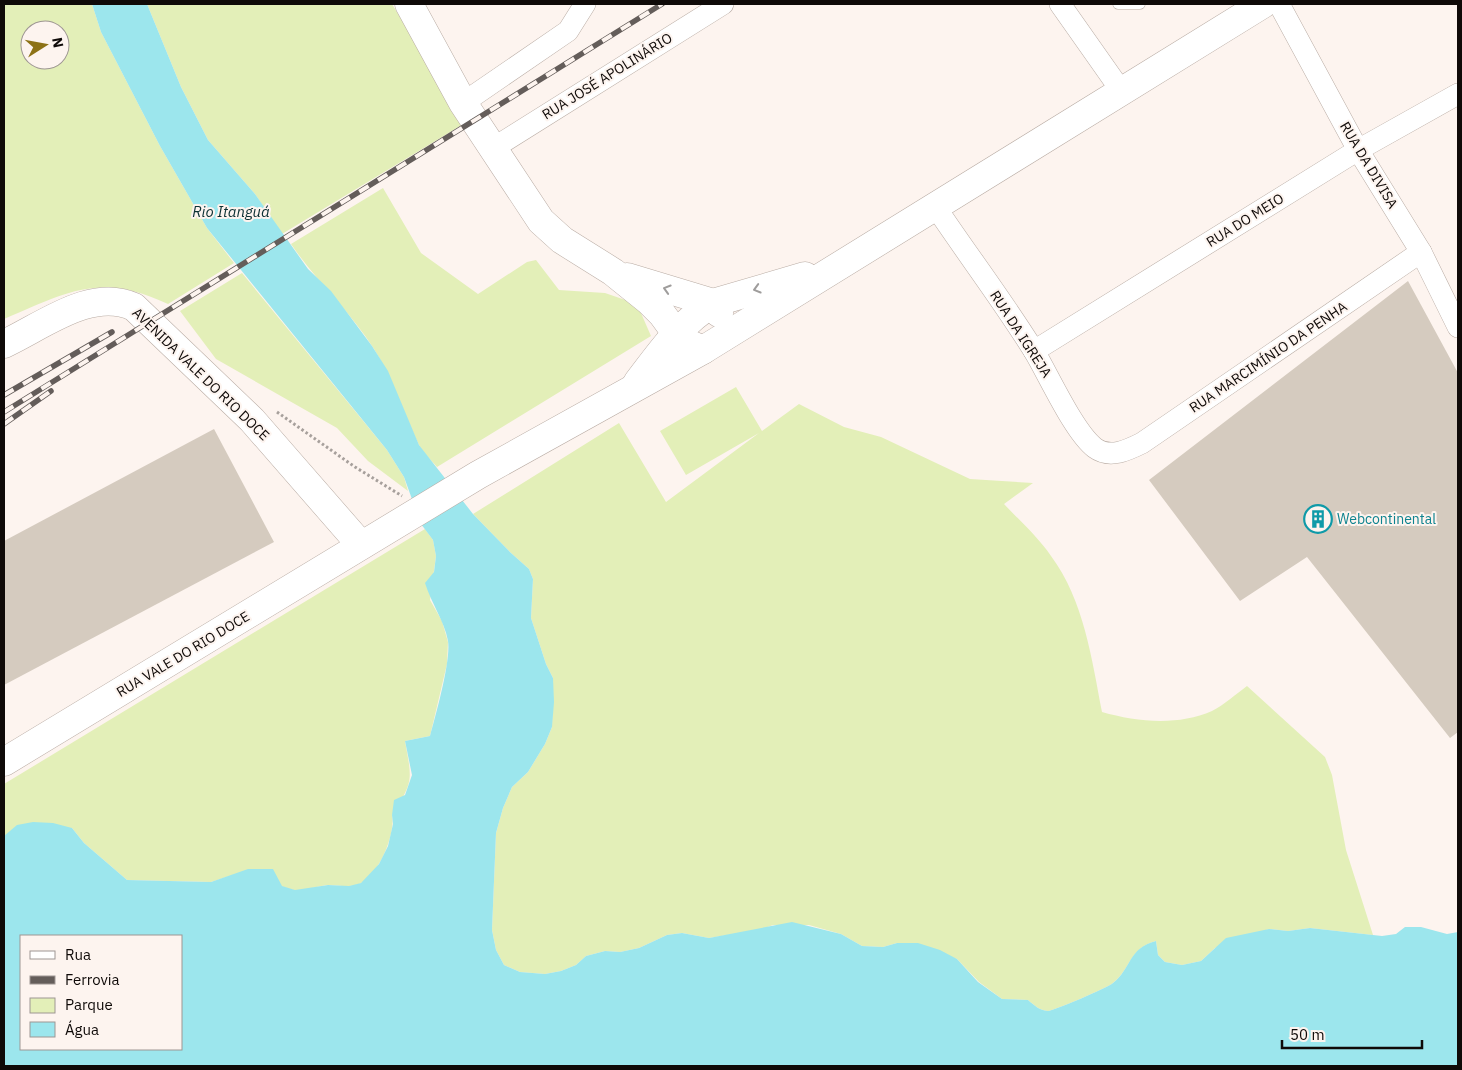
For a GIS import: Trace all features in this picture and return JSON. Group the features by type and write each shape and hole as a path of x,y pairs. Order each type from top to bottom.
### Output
{"street":[{"path":"409,4 463,103 541,221 562,240 614,272 662,314 675,334 687,344 713,343 721,320 713,303 614,272"},
{"path":"463,103 568,31 585,4"},
{"name":"RUA JOSÉ APOLINÁRIO","path":"492,149 723,4"},
{"path":"1060,4 1122,92"},
{"path":"630,392 688,320 713,303 837,266 1264,4"},
{"name":"RUA DA DIVISA","path":"1278,4 1358,150 1421,252 1458,327"},
{"name":"RUA DO MEIO","path":"1034,351 1358,150 1458,94"},
{"name":"RUA DA IGREJA","path":"935,206 1034,351 1084,438 1096,449 1112,454"},
{"name":"RUA MARCIMÍNIO DA PENHA","path":"1112,454 1128,450 1142,443 1421,252"},
{"name":"RUA VALE DO RIO DOCE","path":"4,762 410,515 478,475 630,392 837,266"},
{"name":"AVENIDA VALE DO RIO DOCE","path":"4,344 88,304 116,301 134,307 252,420 361,545"}],"lane":[{"path":"1118,4 1140,4"}],"green space":[{"path":"4,4 92,4 101,32 160,146 207,228 234,263 168,304 144,294 122,289 103,288 84,289 47,301 4,319"},
{"path":"147,4 392,4 465,123 282,234 255,194 208,140 181,87"},
{"path":"383,188 421,253 478,294 527,262 536,260 559,290 605,293 637,304 651,336 437,467 420,446 381,360 365,335 311,271 291,244"},
{"path":"242,273 387,450 404,477 408,491 368,461 337,428 216,359 180,311"},
{"path":"736,387 762,431 799,404 844,427 881,437 970,479 1033,483 1004,504 1046,549 1062,573 1071,592 1085,631 1102,712 1143,720 1171,721 1185,719 1212,711 1247,686 1325,757 1332,775 1346,850 1373,935 1310,928 1288,931 1269,929 1215,948 1201,961 1182,965 1165,962 1158,955 1156,941 1140,949 1124,972 1113,983 1080,999 1048,1011 1040,1009 1028,1000 1002,999 979,982 957,959 897,943 883,947 862,946 841,934 809,925 773,925 759,930 709,938 682,933 667,935 639,948 620,952 605,951 586,956 576,965 561,971 545,974 520,972 504,965 496,950 492,930 496,833 503,808 512,787 528,772 545,744 552,727 553,678 546,664 531,618 533,579 529,569 473,514 619,423 666,502 759,433 686,475 660,431"},
{"path":"425,529 433,540 436,556 430,600 442,621 448,642 447,664 430,736 405,741 410,773 408,787 392,815 391,833 384,854 373,873 366,880 351,886 328,885 294,890 248,870 211,882 127,880 84,843 72,828 4,836 4,784"}],"water":[{"name":"Rio Itanguá","path":"92,4 147,4 181,87 208,140 255,194 308,269 331,291 372,346 388,371 419,445 473,514 529,569 533,579 531,618 546,664 553,678 554,702 552,727 545,744 528,772 512,787 503,808 496,833 492,930 496,950 504,965 520,972 545,974 561,971 576,965 586,956 605,951 620,952 639,948 667,935 682,933 709,938 792,922 841,934 862,946 883,947 897,943 918,943 940,950 957,959 978,982 1002,999 1028,1000 1040,1009 1048,1011 1080,999 1113,983 1140,948 1156,941 1158,955 1165,962 1182,965 1201,961 1226,938 1269,929 1288,931 1310,928 1382,936 1396,934 1405,927 1421,927 1447,934 1458,932 1458,1066 4,1066 4,836 17,825 33,822 53,823 72,828 84,843 127,880 211,882 248,869 273,869 282,886 295,890 328,885 349,886 361,883 379,864 388,846 393,824 394,800 405,795 412,775 405,741 430,736 447,661 448,641 446,633 425,583 434,572 436,556 433,540 421,524 404,477 387,450 207,228 160,146 101,32"}],"building":[{"name":"Webcontinental","path":"1408,281 1458,373 1458,732 1450,738 1307,557 1240,601 1149,480"},
{"path":"214,429 274,542 4,685 4,541"}],"railway":[{"path":"4,412 662,4"},
{"path":"4,395 112,332"},
{"path":"4,424 51,391"}],"place":[{"name":"Webcontinental","path":"1318,519"}]}
